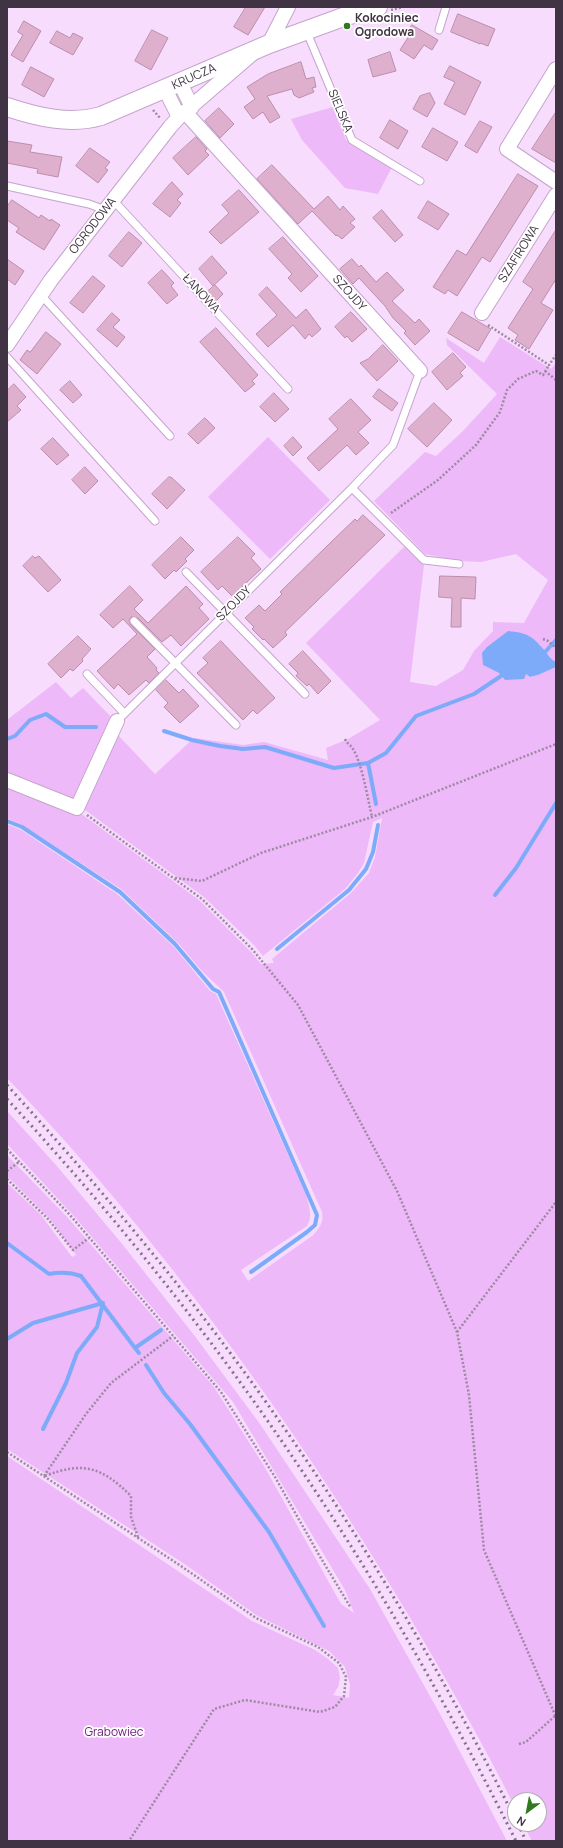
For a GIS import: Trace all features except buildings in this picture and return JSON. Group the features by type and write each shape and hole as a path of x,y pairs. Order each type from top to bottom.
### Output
{"street":[{"path":"263,46 288,7"},
{"name":"KRUCZA","path":"7,107 39,117 67,120 88,120 116,110 263,46 306,30 384,9"},
{"name":"OGRODOWA","path":"7,345 41,295 109,205 185,112 263,46"},
{"path":"556,69 507,149 556,182"},
{"name":"SZOJDY","path":"172,86 185,112 420,371"},
{"name":"SZAFIROWA","path":"482,313 556,195"},
{"path":"7,780 77,808 121,717"}],"lane":[{"path":"439,30 446,7"},
{"name":"SIELSKA","path":"306,30 352,140 420,181"},
{"path":"7,186 89,204 109,205"},
{"name":"ŁANOWA","path":"109,205 288,390"},
{"path":"41,295 170,436"},
{"path":"7,357 155,521"},
{"name":"SZOJDY","path":"121,717 352,488 393,445 420,371"},
{"path":"352,488 424,560 459,564"},
{"path":"186,572 305,694"},
{"path":"134,621 236,725"},
{"path":"87,674 121,717"}],"path":[{"path":"384,9 402,7"},
{"path":"149,107 165,123"},
{"path":"482,313 480,319 550,365"},
{"path":"383,518 438,480 476,445 500,412 507,390 518,379 536,370 542,375 556,355"},
{"path":"545,371 556,380"},
{"path":"543,639 548,641 556,648"},
{"path":"345,739 354,751 363,777 372,817"},
{"path":"174,878 202,881 261,853 372,817 556,744"},
{"path":"77,808 202,899 252,949 298,1005 397,1191 457,1332 469,1395 484,1550 556,1716 526,1742 519,1744"},
{"path":"7,1150 89,1238 221,1392 275,1477 351,1608"},
{"path":"7,1171 19,1162"},
{"path":"7,1179 48,1219 73,1250 89,1238"},
{"path":"457,1332 556,1202"},
{"path":"44,1476 86,1414 111,1383 173,1336"},
{"path":"7,1452 138,1537 256,1618 318,1647 339,1663 346,1676 344,1696 335,1707 320,1712 245,1700 214,1709 129,1841"},
{"path":"44,1476 60,1470 77,1467 95,1469 113,1481 131,1496 131,1517 138,1537"}],"green space":[{"path":"333,107 346,140 352,145 392,167 378,194 345,188 302,140 291,119"},
{"path":"500,337 551,369 556,363 556,662 550,659 547,654 483,665 499,673 505,680 526,674 530,677 538,675 556,667 556,1841 532,1841 527,1832 547,1832 547,1792 507,1792 462,1708 406,1611 317,1470 270,1401 221,1333 118,1202 7,1078 7,824 21,830 117,894 174,947 210,991 216,994 306,1195 310,1211 310,1218 307,1226 241,1270 248,1281 312,1236 319,1228 322,1223 322,1212 224,992 201,970 179,944 121,889 22,825 7,818 7,785 76,810 199,900 261,964 274,963 272,959 351,893 369,873 375,857 382,818 373,822 364,863 345,889 263,956 254,945 204,897 81,807 117,734 155,774 194,738 243,745 264,742 328,760 326,748 348,739 380,720 306,643 406,545 424,565 410,682 436,686 463,670 474,651 493,631 493,622 524,623 548,580 516,554 481,562 459,561 425,554 374,501 425,452 436,456 463,431 497,394 447,345 446,338 484,363"},
{"path":"268,437 330,500 270,559 208,497"},
{"path":"56,682 71,698 83,688 114,720 77,804 7,777 7,720"},
{"name":"Grabowiec","path":"7,1111 56,1165 123,1245 194,1335 260,1424 370,1589 440,1714 507,1841 7,1841 7,1456 252,1621 315,1650 328,1659 338,1668 340,1678 338,1687 333,1695 349,1698 350,1685 345,1667 329,1651 256,1615 183,1563 7,1449 7,1183 41,1215 72,1257 76,1255 52,1221 7,1176 7,1155 68,1218 214,1387 264,1466 341,1604 354,1613 345,1590 233,1402 73,1215 7,1144"}],"water":[{"path":"508,631 525,634 533,639 551,659 556,662 556,667 530,677 526,674 524,679 505,680 499,673 483,665 482,653 487,647"}],"waterway":[{"path":"545,652 556,640"},
{"path":"376,804 368,763 386,753 416,716 474,694 501,676"},
{"path":"7,739 15,736 30,720 46,714 65,727 96,727"},
{"path":"164,731 192,740 220,746 243,749 265,747 334,768 368,763"},
{"path":"495,895 516,868 556,803"},
{"path":"7,821 22,827 120,892 175,944 213,989 219,992 317,1215 315,1225 307,1232 251,1272"},
{"path":"277,949 349,890 366,869 373,852 378,825"},
{"path":"7,1243 49,1274 65,1273 81,1276 135,1348"},
{"path":"7,1339 33,1323 103,1303 97,1327 77,1353 66,1383 43,1429"},
{"path":"139,1353 135,1348 161,1330"},
{"path":"146,1365 164,1393 190,1424 269,1532 324,1626"}],"railway":[{"path":"7,1085 104,1195 173,1279 241,1368 285,1429 327,1492 408,1620 481,1752 507,1803"},
{"path":"7,1099 89,1190 128,1237 204,1333 276,1432 338,1526 393,1614 444,1704 516,1841"},
{"path":"522,1832 526,1841"}],"place":[{"name":"Kokociniec Ogrodowa","path":"347,26"}]}
